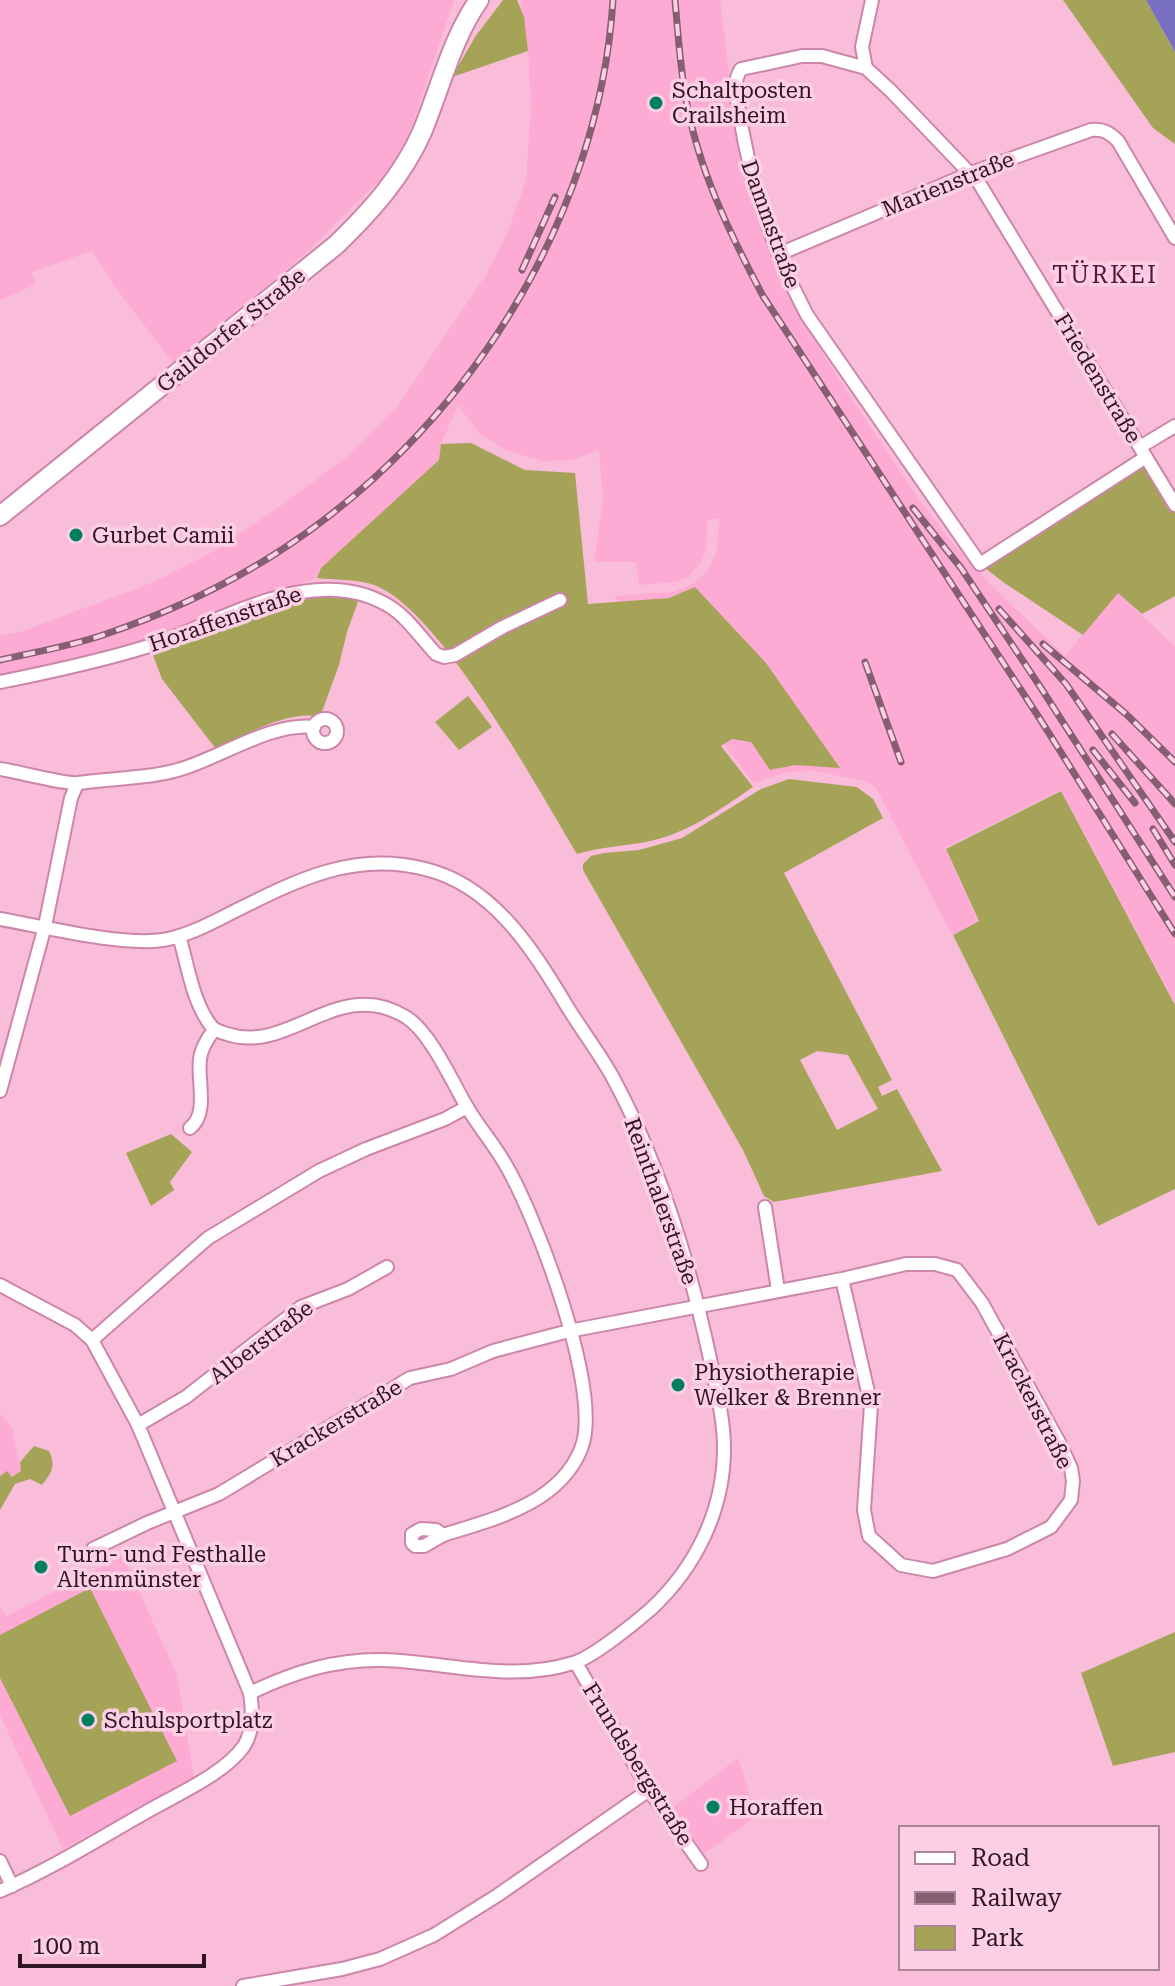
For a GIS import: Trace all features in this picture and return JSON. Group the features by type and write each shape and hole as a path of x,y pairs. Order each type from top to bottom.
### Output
{"main road":[{"name":"Gaildorfer Straße","path":"429,114 448,43 465,0"},
{"name":"Gaildorfer Straße","path":"0,516 336,245 390,189 411,154 466,22 479,0"}],"street":[{"path":"866,68 863,35 872,0"},
{"name":"Dammstraße","path":"866,68 813,55 745,67 735,82 746,154 754,187 779,254 807,315 980,564 1143,452"},
{"name":"Friedenstraße","path":"866,68 971,173 1175,505"},
{"name":"Marienstraße","path":"779,254 971,173 1091,130 1106,131 1118,141 1175,238"},
{"path":"1143,452 1175,426"},
{"name":"Horaffenstraße","path":"0,682 150,646 275,598 305,590 342,591 376,600 399,614 436,654 444,657 461,653 501,628 560,600"},
{"path":"0,769 77,784 177,770 212,759 272,733 297,726 314,727"},
{"path":"0,1091 45,926 71,798 77,784"},
{"name":"Reinthalerstraße","path":"0,919 136,940 160,940 179,936 316,872 346,865 378,864 426,869 454,879 496,909 521,935 611,1074 639,1131 672,1218 698,1305 713,1373 724,1448 717,1501 709,1527 698,1551 666,1594 628,1627 576,1663 498,1672 388,1660 346,1662 299,1671 250,1693"},
{"path":"179,936 194,991 214,1030 255,1038 275,1035 338,1008 368,1006 392,1010 412,1021 434,1049 467,1107 505,1163 532,1218 578,1352 586,1414 585,1436 576,1459 563,1478 537,1499 443,1535"},
{"path":"190,1128 197,1122 200,1111 200,1059 205,1042 214,1030"},
{"path":"92,1340 208,1238 319,1171 467,1107"},
{"path":"765,1207 778,1290"},
{"name":"Krackerstraße","path":"93,1549 219,1494 410,1378 451,1369 493,1351 569,1331 906,1264 935,1264 957,1270 982,1303 1060,1444 1071,1468 1071,1500 1051,1527 1007,1549 933,1571 901,1565 869,1536 864,1510 871,1405 842,1279"},
{"name":"Alberstraße","path":"138,1425 209,1381 301,1307 348,1289 387,1267"},
{"path":"0,1285 75,1325 92,1340 138,1425 250,1693 252,1724 243,1747 223,1766 6,1888 0,1861"},
{"name":"Frundsbergstraße","path":"576,1663 649,1790 701,1864"},
{"path":"243,1986 342,1969 380,1959 434,1935 498,1895 649,1790"}],"shaded area":[{"path":"0,0 454,0 411,129 388,172 308,251 174,364 118,291 92,251 31,272 36,284 0,300"},
{"path":"520,0 720,0 740,160 758,219 826,359 911,488 950,540 991,585 1065,656 1118,592 1175,647 1175,1003 1061,790 945,848 978,921 952,935 876,788 868,782 815,771 787,772 753,783 614,596 674,592 694,583 707,571 716,553 720,518 707,521 705,554 688,577 677,582 639,585 636,562 594,562 603,500 599,450 572,460 543,461 508,451 480,434 458,405 441,444 439,460 321,568 317,578 241,602 210,619 140,644 31,671 0,673 0,636 20,632 154,582 214,551 352,453 396,408 486,275 508,232 526,180 531,106 528,51"},
{"path":"1146,0 1175,0 1175,52"},
{"path":"0,1413 12,1428 21,1471 12,1477 7,1472 0,1476"},
{"name":"Schulsportplatz","path":"123,1556 177,1675 194,1778 63,1849 0,1715 0,1607 7,1616"},
{"name":"Horaffen","path":"738,1758 753,1805 751,1820 703,1855 671,1809"}],"green space":[{"path":"503,0 517,0 524,17 528,51 452,77 475,37"},
{"path":"1063,0 1146,0 1175,52 1175,144 1153,128"},
{"path":"471,443 525,470 575,473 588,604 669,598 695,587 766,663 840,768 795,765 770,770 751,742 732,739 721,746 753,787 702,820 675,833 646,842 577,854 485,703 426,626 397,599 371,584 317,578 321,568 439,460 441,444"},
{"path":"1146,457 1175,505 1175,596 1142,614 1118,593 1083,635 980,564"},
{"path":"324,593 359,599 320,717 281,720 216,749 162,679 153,655 293,597"},
{"path":"468,696 492,727 459,750 435,722"},
{"path":"789,779 857,787 873,799 883,818 784,873 892,1080 878,1087 882,1096 897,1089 942,1171 774,1202 764,1196 743,1150 583,870 583,864 591,856 639,850 682,838 761,789","holes":["817,1051 848,1055 878,1109 837,1130 800,1060"]},
{"path":"1061,791 1175,1005 1175,1189 1098,1226 953,935 979,921 946,849"},
{"path":"171,1134 192,1152 170,1182 174,1190 151,1206 126,1153"},
{"path":"34,1446 49,1451 52,1461 50,1473 42,1485 30,1479 15,1484 0,1510 0,1476 7,1471 12,1477 21,1471 20,1462"},
{"name":"Schulsportplatz","path":"90,1588 177,1761 70,1816 0,1678 0,1635"},
{"path":"1175,1632 1175,1752 1113,1766 1081,1673"}],"railway":[{"path":"0,660 106,634 214,589 275,554 343,505 405,448 460,385 509,316 549,241 581,163 602,83 613,0"},
{"path":"675,0 684,87 698,151 727,225 763,296 1040,719 1175,934"},
{"path":"522,270 555,197"},
{"path":"913,508 961,568 1175,897"},
{"path":"999,609 1066,684 1175,842"},
{"path":"1043,644 1126,714 1175,762"},
{"path":"865,662 901,762"},
{"path":"1112,734 1175,804"},
{"path":"1093,750 1135,803"},
{"path":"1153,829 1175,865"}],"place":[{"name":"Schaltposten Crailsheim","path":"656,103"},
{"name":"Gurbet Camii","path":"76,535"},
{"name":"Physiotherapie Welker & Brenner","path":"678,1385"},
{"name":"Turn- und Festhalle Altenmünster","path":"41,1567"},
{"name":"Schulsportplatz","path":"88,1720"},
{"name":"Horaffen","path":"713,1807"}],"district":[{"name":"TÜRKEI","path":"1105,275"}]}
